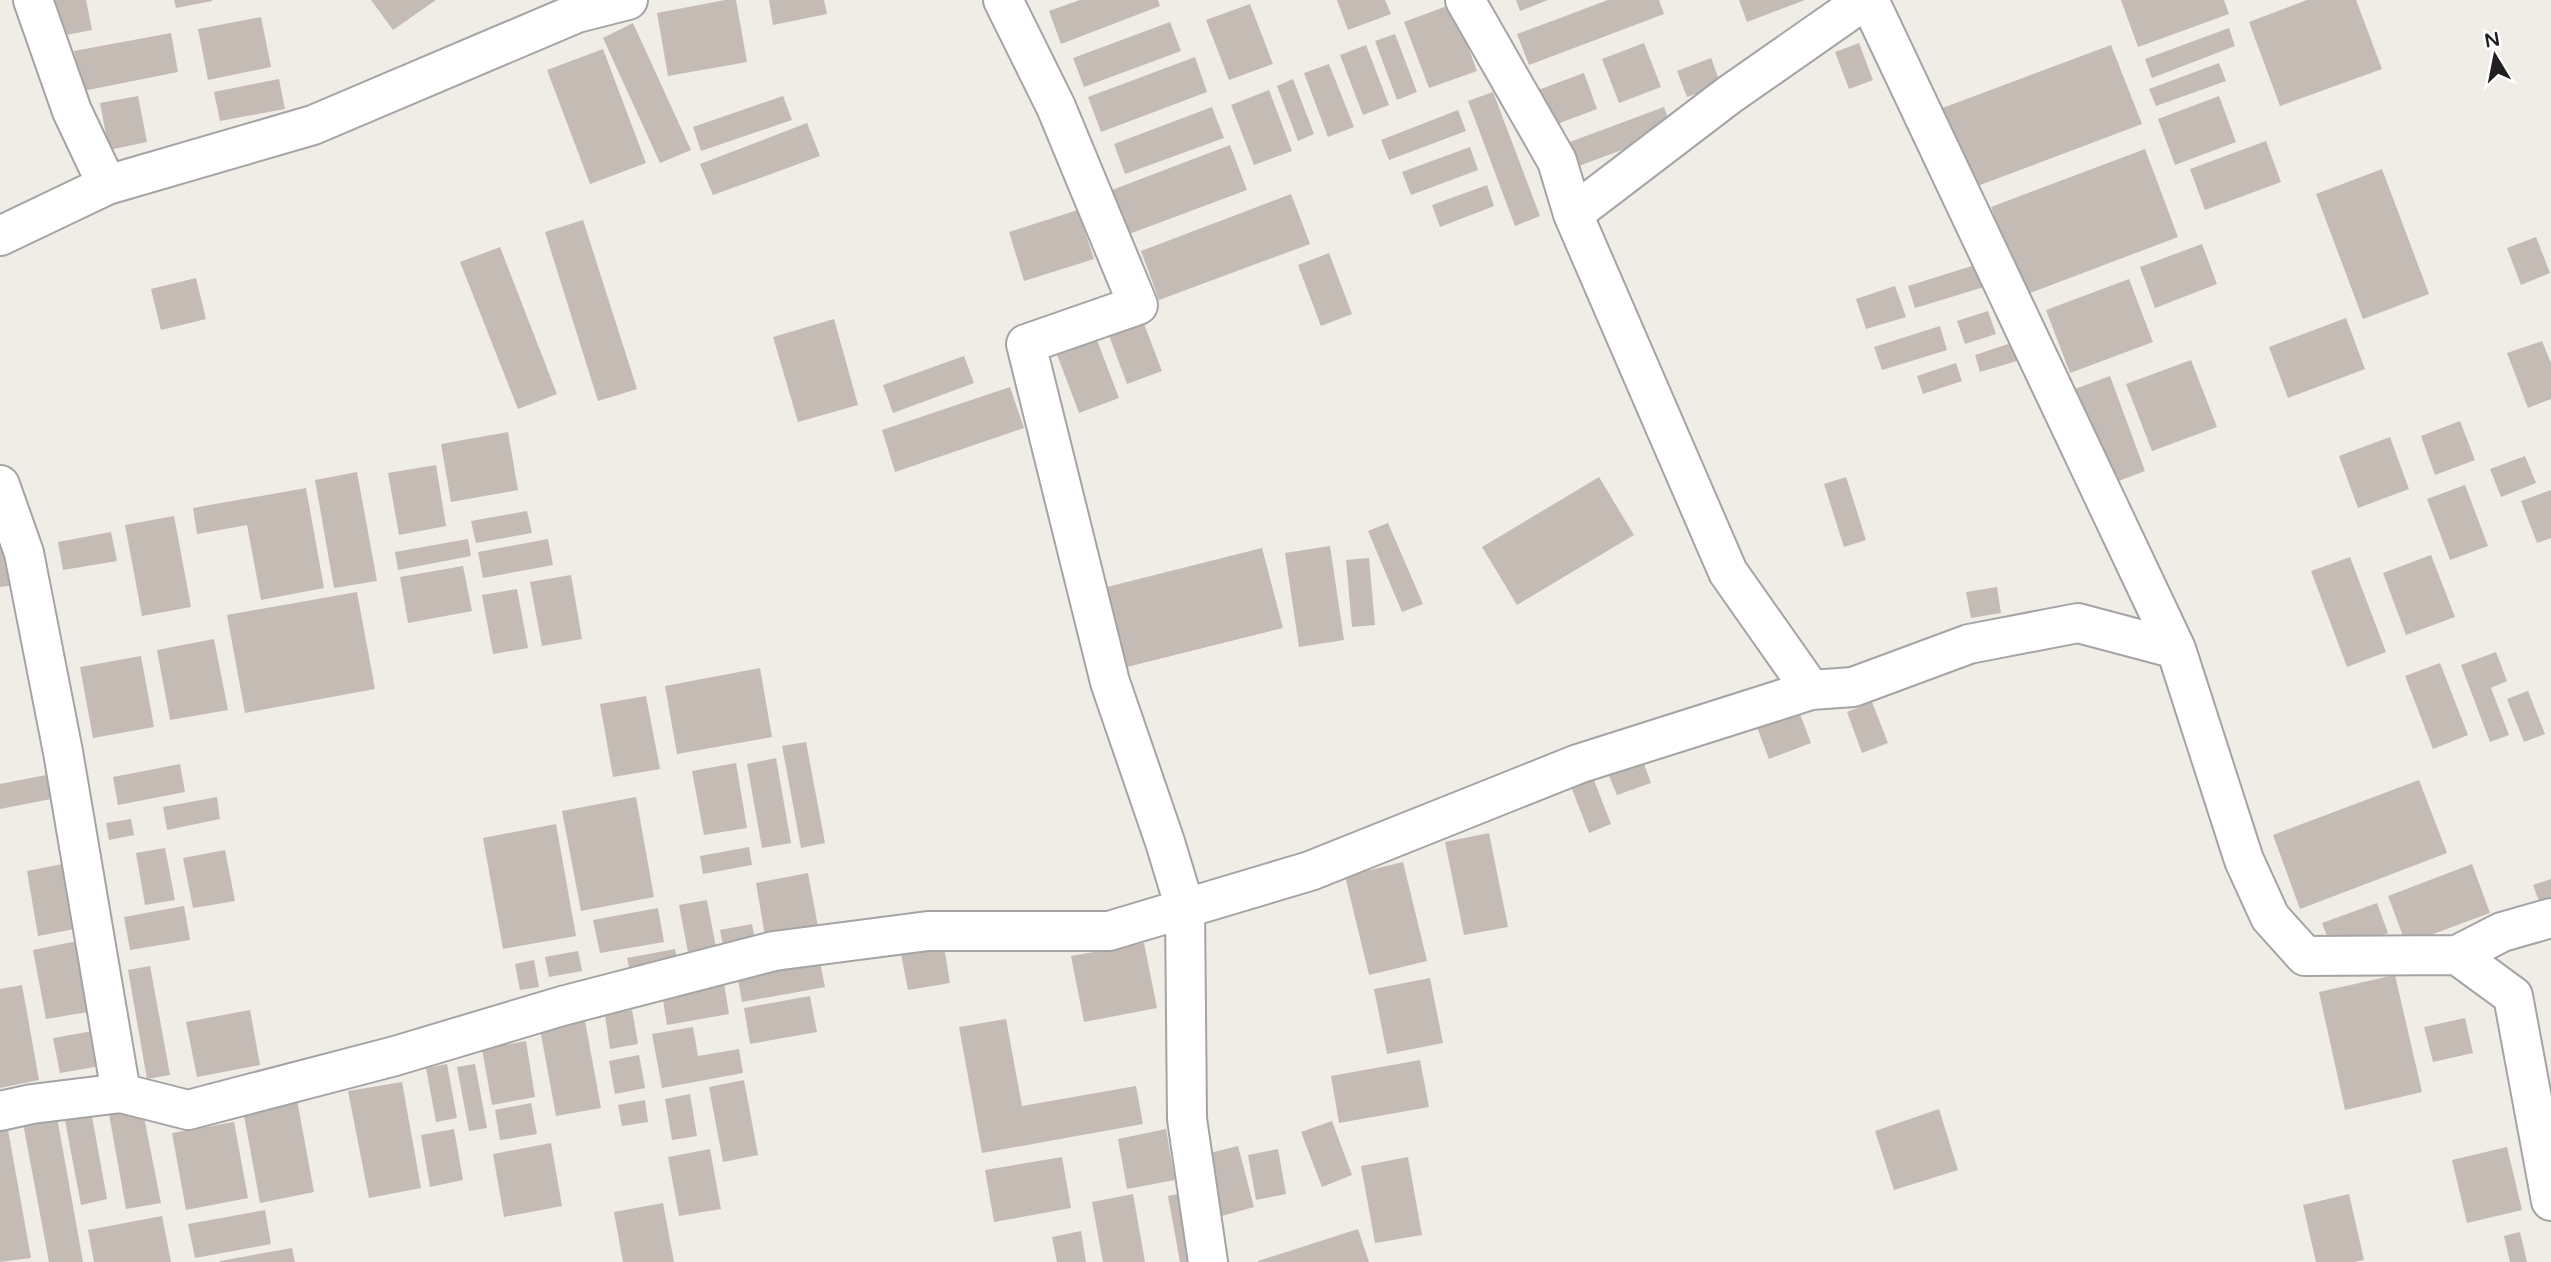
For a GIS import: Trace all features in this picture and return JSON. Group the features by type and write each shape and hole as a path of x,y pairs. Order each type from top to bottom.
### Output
{"street":[{"path":"33,0 72,111 107,185"},
{"path":"0,236 107,185 313,125 577,13 628,0"},
{"path":"1003,0 1056,107 1138,305 1026,344 1110,682 1185,908 1187,1119 1208,1262"},
{"path":"1465,0 1557,161 1573,214 1728,572 1811,690"},
{"path":"1573,214 1729,95 1867,0 2176,649 2244,860 2270,917 2305,956 2457,956 2502,932 2551,918"},
{"path":"0,485 24,553 63,752 121,1093"},
{"path":"0,1111 32,1104 121,1093 188,1110 395,1056 562,1006 774,951 928,931 1109,931 1310,871 1578,764 1811,690 1853,687 1969,644 2078,623 2176,649"},
{"path":"2457,956 2513,996 2551,1201"}],"building":[{"path":"54,0 86,0 92,30 61,36"},
{"path":"174,0 212,0 212,1 176,8"},
{"path":"371,0 436,0 393,30"},
{"path":"736,0 747,62 668,76 657,13"},
{"path":"769,0 824,0 827,14 773,25"},
{"path":"1080,0 1158,0 1160,6 1061,44 1049,11"},
{"path":"1337,0 1385,0 1391,14 1348,30"},
{"path":"1516,0 1548,0 1520,11"},
{"path":"1608,0 1659,0 1664,14 1529,65 1517,34"},
{"path":"1739,0 1805,0 1747,22"},
{"path":"2121,0 2224,0 2229,14 2138,47"},
{"path":"2307,0 2356,0 2382,69 2280,106 2249,22"},
{"path":"1250,4 1273,64 1229,80 1206,20"},
{"path":"1452,4 1477,71 1429,88 1404,22"},
{"path":"261,17 271,67 208,80 198,29"},
{"path":"1170,22 1181,51 1084,87 1073,58"},
{"path":"633,23 691,150 660,163 603,38"},
{"path":"2229,28 2235,46 2152,78 2145,59"},
{"path":"171,33 178,72 83,91 74,51"},
{"path":"1395,34 1417,92 1397,100 1375,41"},
{"path":"1644,43 1661,87 1619,103 1602,59"},
{"path":"1859,43 1873,80 1849,89 1835,52"},
{"path":"1366,45 1389,105 1363,115 1340,55"},
{"path":"2111,45 2142,124 1967,190 1937,110"},
{"path":"603,49 646,163 590,184 547,70"},
{"path":"1195,57 1207,92 1101,132 1088,97"},
{"path":"1711,58 1721,85 1687,97 1677,71"},
{"path":"2219,63 2226,81 2156,106 2149,89"},
{"path":"1329,64 1354,127 1328,137 1304,73"},
{"path":"1584,73 1597,109 1552,126 1538,90"},
{"path":"279,79 285,109 220,121 214,92"},
{"path":"1293,79 1314,134 1298,141 1277,86"},
{"path":"1269,90 1292,151 1254,165 1231,105"},
{"path":"1493,92 1540,216 1515,226 1468,101"},
{"path":"138,96 147,142 109,150 100,103"},
{"path":"783,96 792,120 701,151 693,127"},
{"path":"2219,96 2236,142 2175,165 2158,119"},
{"path":"1212,107 1224,138 1125,174 1114,144"},
{"path":"1664,107 1673,131 1576,167 1567,143"},
{"path":"1458,110 1466,131 1389,160 1381,140"},
{"path":"807,123 820,156 713,195 700,164"},
{"path":"2266,141 2281,182 2205,210 2190,169"},
{"path":"1230,145 1247,190 1129,234 1112,190"},
{"path":"1470,147 1478,170 1411,195 1402,172"},
{"path":"2145,149 2178,237 2025,295 1991,207"},
{"path":"2382,169 2429,294 2363,319 2316,194"},
{"path":"1487,185 1494,206 1440,227 1432,205"},
{"path":"1291,194 1310,244 1159,300 1141,251"},
{"path":"1078,210 1094,259 1024,281 1009,232"},
{"path":"583,220 637,389 598,401 545,232"},
{"path":"2536,237 2550,273 2521,285 2507,248"},
{"path":"2202,244 2217,284 2155,308 2140,267"},
{"path":"500,247 557,394 518,409 460,262"},
{"path":"1329,253 1352,314 1321,326 1298,265"},
{"path":"1978,264 1984,287 1915,308 1908,286"},
{"path":"196,278 206,319 161,330 151,289"},
{"path":"2129,279 2153,342 2070,373 2046,310"},
{"path":"1895,286 1906,317 1866,329 1856,299"},
{"path":"1988,311 1996,334 1965,344 1957,321"},
{"path":"1141,316 1162,371 1127,384 1107,330"},
{"path":"2346,318 2365,369 2288,398 2269,347"},
{"path":"834,319 858,405 798,422 773,337"},
{"path":"1940,326 1947,350 1882,370 1874,347"},
{"path":"1095,335 1119,398 1079,413 1055,349"},
{"path":"2542,341 2551,363 2551,399 2528,408 2507,353"},
{"path":"2011,343 2017,361 1980,372 1975,355"},
{"path":"964,356 974,383 893,413 883,385"},
{"path":"2191,360 2217,427 2152,451 2126,384"},
{"path":"1956,363 1962,381 1923,394 1917,376"},
{"path":"2110,376 2145,471 2108,485 2072,390"},
{"path":"1010,387 1024,428 895,472 882,430"},
{"path":"2460,421 2475,460 2435,475 2421,436"},
{"path":"508,432 518,490 451,502 441,444"},
{"path":"2390,437 2409,489 2358,508 2339,456"},
{"path":"2525,456 2536,483 2501,497 2490,469"},
{"path":"436,465 446,526 399,535 388,473"},
{"path":"357,472 377,581 334,588 315,480"},
{"path":"1599,477 1634,535 1517,605 1482,547"},
{"path":"1846,477 1866,540 1844,547 1824,484"},
{"path":"2465,485 2488,546 2450,560 2427,499"},
{"path":"306,488 324,588 261,600 247,525 197,534 193,508"},
{"path":"2551,490 2551,538 2537,543 2521,501"},
{"path":"0,511 15,585 0,587"},
{"path":"527,511 532,533 476,543 471,521"},
{"path":"174,516 191,607 142,616 125,525"},
{"path":"1388,523 1423,604 1402,612 1368,531"},
{"path":"111,532 117,561 63,570 58,542"},
{"path":"468,539 471,556 398,570 395,552"},
{"path":"548,539 553,565 483,578 478,552"},
{"path":"1330,546 1344,640 1299,647 1285,553"},
{"path":"1262,548 1283,628 1123,668 1103,588"},
{"path":"2431,555 2455,617 2406,635 2383,573"},
{"path":"2350,557 2386,652 2347,667 2311,571"},
{"path":"1369,558 1375,625 1352,627 1346,560"},
{"path":"463,566 472,611 408,623 400,577"},
{"path":"571,575 582,639 542,646 530,582"},
{"path":"1997,587 2001,613 1971,618 1966,592"},
{"path":"517,589 528,648 493,654 482,595"},
{"path":"357,592 375,689 245,713 227,615"},
{"path":"214,639 228,710 170,720 157,650"},
{"path":"2496,652 2507,681 2491,688 2509,735 2490,742 2461,665"},
{"path":"141,656 154,727 93,738 80,667"},
{"path":"2440,663 2468,735 2433,749 2405,676"},
{"path":"760,668 772,737 677,754 665,686"},
{"path":"2528,691 2545,734 2524,742 2507,699"},
{"path":"646,696 660,769 613,777 600,704"},
{"path":"1872,702 1888,743 1862,753 1847,712"},
{"path":"1797,706 1811,743 1769,759 1755,722"},
{"path":"806,742 825,843 801,848 782,746"},
{"path":"1640,753 1651,783 1617,795 1605,766"},
{"path":"776,758 791,843 762,848 747,764"},
{"path":"736,763 747,828 704,835 692,771"},
{"path":"180,764 185,792 118,805 113,777"},
{"path":"46,775 51,799 0,809 0,784"},
{"path":"1592,775 1611,824 1589,833 1570,784"},
{"path":"2419,780 2447,853 2300,909 2273,835"},
{"path":"217,797 220,819 167,830 163,807"},
{"path":"636,797 654,897 581,911 562,811"},
{"path":"131,819 134,835 109,840 106,823"},
{"path":"556,824 576,936 503,949 483,838"},
{"path":"1489,833 1508,927 1464,935 1445,842"},
{"path":"749,847 752,865 703,874 700,856"},
{"path":"165,848 175,900 145,905 136,853"},
{"path":"225,850 235,901 193,908 183,858"},
{"path":"73,862 85,927 38,936 27,871"},
{"path":"1403,862 1427,961 1369,975 1345,876"},
{"path":"2472,864 2490,913 2406,944 2388,896"},
{"path":"808,873 819,932 766,942 756,883"},
{"path":"2551,879 2551,909 2543,912 2533,885"},
{"path":"707,900 718,958 690,963 679,905"},
{"path":"2377,903 2388,933 2334,954 2322,923"},
{"path":"184,906 190,940 130,950 124,917"},
{"path":"658,908 664,942 600,953 593,920"},
{"path":"752,924 756,946 724,951 720,930"},
{"path":"82,940 94,1011 46,1019 33,950"},
{"path":"943,941 950,983 908,990 900,949"},
{"path":"1144,943 1157,1008 1084,1022 1071,956"},
{"path":"675,949 678,964 630,972 627,958"},
{"path":"578,951 582,971 549,977 545,957"},
{"path":"819,957 825,987 742,1002 737,973"},
{"path":"534,960 539,987 520,990 515,964"},
{"path":"150,966 170,1075 147,1079 128,970"},
{"path":"2395,975 2422,1092 2345,1110 2319,992"},
{"path":"1430,978 1443,1043 1387,1054 1374,989"},
{"path":"724,983 729,1014 667,1025 662,994"},
{"path":"22,985 39,1080 0,1088 0,989"},
{"path":"810,996 817,1032 750,1044 744,1008"},
{"path":"250,1010 260,1065 197,1077 186,1022"},
{"path":"632,1010 638,1044 610,1049 605,1015"},
{"path":"2465,1018 2473,1053 2433,1062 2424,1027"},
{"path":"1006,1019 1022,1106 1136,1086 1143,1124 982,1153 959,1027"},
{"path":"585,1021 601,1108 556,1116 540,1029"},
{"path":"693,1027 698,1056 739,1049 743,1073 662,1088 652,1034"},
{"path":"93,1031 100,1066 60,1073 53,1038"},
{"path":"526,1041 535,1097 492,1105 482,1049"},
{"path":"639,1055 645,1088 615,1094 609,1061"},
{"path":"1420,1060 1429,1107 1339,1123 1331,1076"},
{"path":"447,1064 457,1118 436,1122 426,1068"},
{"path":"475,1064 487,1128 469,1131 457,1067"},
{"path":"744,1080 758,1155 723,1162 709,1087"},
{"path":"402,1082 421,1188 369,1198 348,1091"},
{"path":"690,1094 697,1136 672,1140 665,1099"},
{"path":"297,1100 314,1192 260,1203 243,1110"},
{"path":"645,1100 648,1122 622,1126 618,1105"},
{"path":"531,1103 537,1134 500,1140 495,1110"},
{"path":"142,1107 161,1203 126,1209 109,1114"},
{"path":"1939,1109 1958,1170 1894,1190 1875,1131"},
{"path":"91,1111 107,1199 81,1205 64,1115"},
{"path":"57,1117 83,1262 49,1262 23,1123"},
{"path":"1332,1121 1352,1175 1322,1187 1301,1132"},
{"path":"234,1122 248,1198 186,1210 172,1133"},
{"path":"454,1129 463,1180 430,1187 421,1135"},
{"path":"1166,1129 1175,1180 1127,1189 1118,1139"},
{"path":"8,1130 31,1258 0,1262 0,1131"},
{"path":"551,1143 562,1206 504,1217 493,1154"},
{"path":"1238,1146 1254,1207 1218,1217 1202,1155"},
{"path":"2507,1147 2522,1210 2467,1223 2452,1160"},
{"path":"710,1149 721,1209 679,1216 668,1157"},
{"path":"1278,1149 1286,1194 1256,1200 1248,1155"},
{"path":"1062,1157 1071,1208 994,1222 985,1170"},
{"path":"1408,1157 1422,1235 1375,1243 1361,1166"},
{"path":"1189,1192 1202,1262 1180,1262 1168,1196"},
{"path":"1133,1194 1145,1262 1103,1262 1092,1202"},
{"path":"2349,1194 2364,1260 2316,1262 2303,1205"},
{"path":"663,1203 674,1262 623,1262 614,1212"},
{"path":"265,1210 271,1244 195,1258 188,1224"},
{"path":"162,1216 171,1262 94,1262 88,1230"},
{"path":"1358,1229 1369,1262 1258,1262 1258,1261"},
{"path":"1081,1231 1086,1262 1057,1262 1052,1237"},
{"path":"2520,1232 2527,1262 2510,1262 2504,1236"},
{"path":"292,1248 295,1262 220,1262 220,1261"}]}
